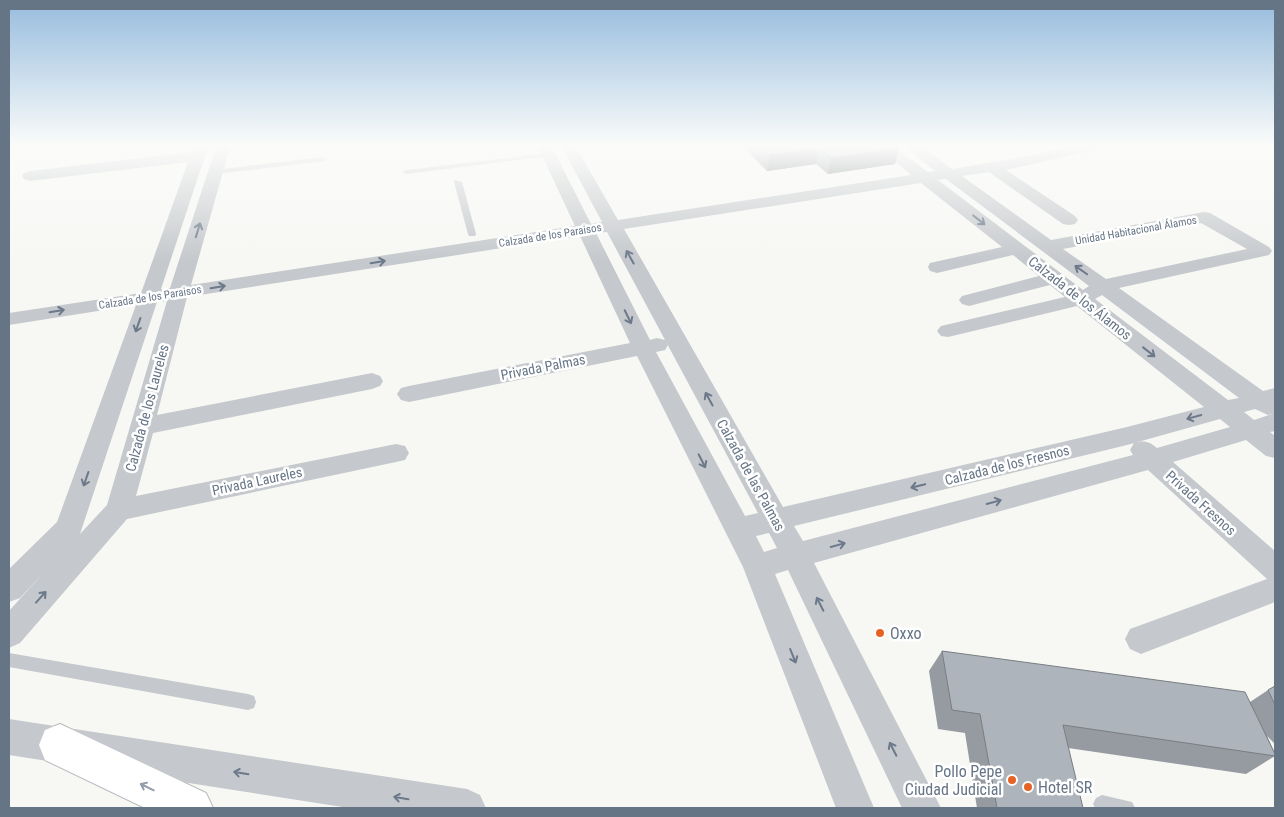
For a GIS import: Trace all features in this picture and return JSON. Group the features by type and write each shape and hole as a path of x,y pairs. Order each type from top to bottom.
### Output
{"highway":[{"path":"60,745 190,808"}],"street":[{"path":"9,590 69,528 187,185"},
{"path":"186,189 196,185"},
{"name":"Calzada de los Laureles","path":"9,633 119,510 211,185"},
{"path":"568,185 583,224 737,530 757,566 855,808"},
{"name":"Calzada de las Palmas","path":"583,185 610,220 796,556 922,808"},
{"name":"Calzada de los Paraisos","path":"9,319 150,289 843,185"},
{"name":"Calzada de los Álamos","path":"945,185 1017,250 1275,449"},
{"name":"Calzada de los Álamos","path":"952,185 1048,246 1270,403"},
{"path":"1018,185 1069,220"},
{"name":"Unidad Habitacional Álamos","path":"1048,246 1204,217 1263,250 1103,286"},
{"name":"Calzada de los Paraisos","path":"182,284 472,234 583,224"},
{"path":"937,267 1017,250"},
{"path":"969,300 1054,278"},
{"path":"948,331 1081,299 1103,286"},
{"name":"Calzada de los Paraisos","path":"38,298 150,289"},
{"name":"Privada Palmas","path":"409,394 676,341"},
{"path":"142,426 372,381"},
{"name":"Calzada de los Fresnos","path":"737,530 1127,436 1224,409 1270,403"},
{"path":"757,566 1152,459 1275,422"},
{"name":"Privada Fresnos","path":"1127,436 1275,569"},
{"name":"Privada Laureles","path":"119,510 396,453"},
{"path":"1141,639 1275,589"},
{"path":"9,737 467,808"}],"lane":[{"path":"459,185 472,234"},
{"path":"9,660 248,702"},
{"path":"1102,804 1126,808"}],"building":[{"path":"942,651 1245,692 1275,756 1063,725 1083,808 997,808 980,714 952,710"},
{"path":"1275,686 1275,705 1268,690"}],"place":[{"name":"Oxxo","path":"880,633"},
{"name":"Pollo Pepe Ciudad Judicial","path":"1012,780"},
{"name":"Hotel SR","path":"1028,787"}]}
